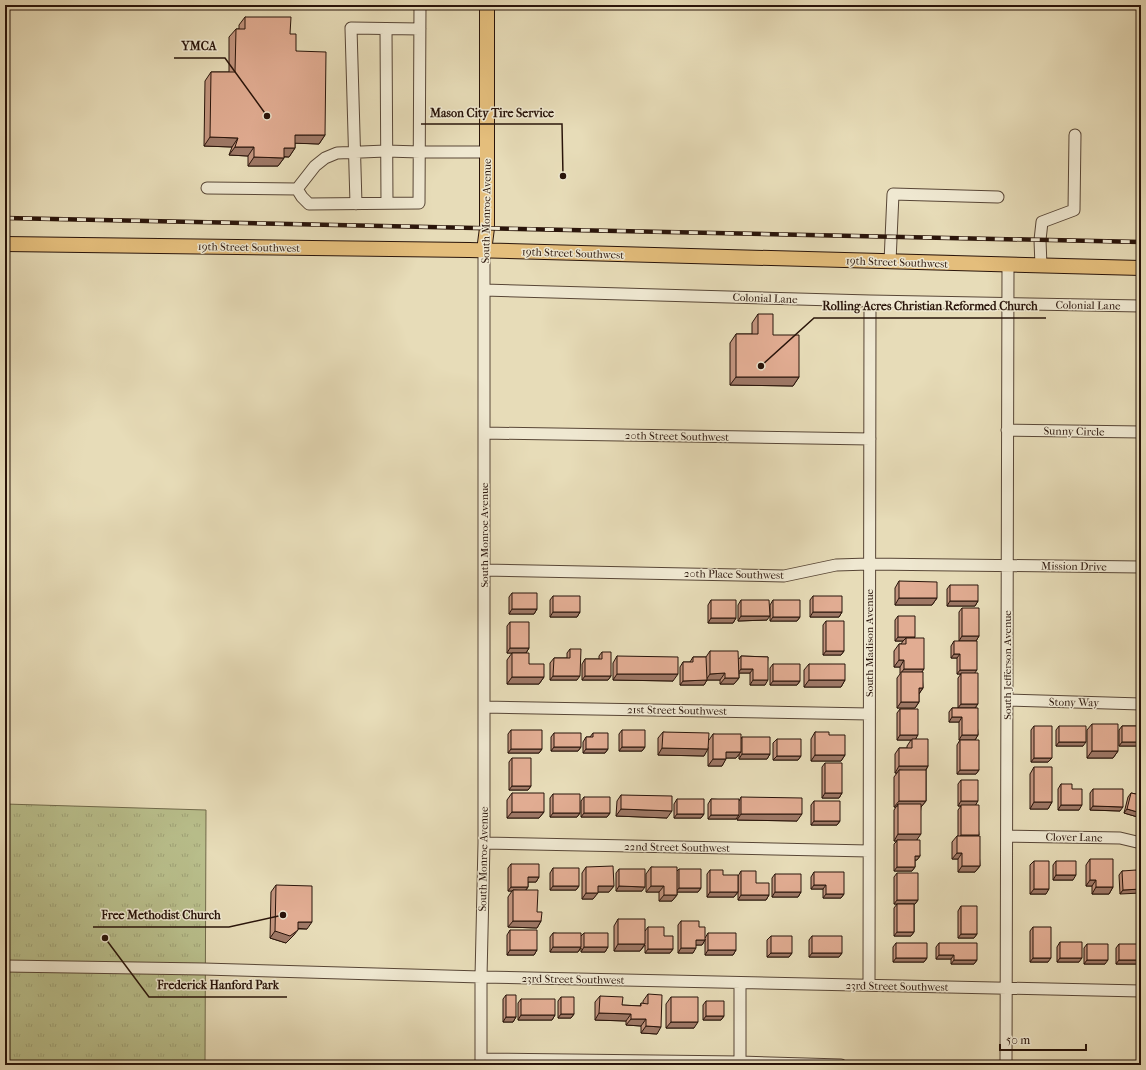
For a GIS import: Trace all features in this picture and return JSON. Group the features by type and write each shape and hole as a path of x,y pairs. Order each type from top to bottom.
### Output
{"main road":[{"name":"South Monroe Avenue","path":"484,251 487,228 486,5"},
{"name":"19th Street Southwest","path":"5,244 484,251 1141,268"}],"street":[{"path":"297,189 309,204 419,203 420,5"},
{"path":"356,204 351,28 420,29"},
{"path":"386,29 387,203"},
{"path":"1041,266 1040,240 1042,222 1074,210 1075,135"},
{"path":"297,189 315,166 325,158 337,153 386,151 487,152"},
{"path":"207,188 297,189"},
{"path":"890,262 893,194 998,197"},
{"name":"South Monroe Avenue","path":"482,1062 481,977 484,843 484,251"},
{"name":"South Jefferson Avenue","path":"1006,1065 1008,265"},
{"name":"Colonial Lane","path":"484,290 870,301 1141,306"},
{"name":"South Madison Avenue","path":"869,985 870,301"},
{"name":"Sunny Circle","path":"1007,430 1141,432"},
{"name":"20th Street Southwest","path":"484,433 870,439"},
{"name":"20th Place Southwest","path":"484,570 784,576 836,565 1007,565"},
{"name":"Mission Drive","path":"1007,565 1141,567"},
{"name":"Stony Way","path":"1007,700 1141,704"},
{"name":"21st Street Southwest","path":"484,707 869,714"},
{"name":"Clover Lane","path":"1006,836 1120,838 1141,843"},
{"name":"22nd Street Southwest","path":"484,843 869,851"},
{"name":"23rd Street Southwest","path":"5,966 204,969 481,977 1141,992"},
{"path":"740,982 740,1064"},
{"path":"482,1062 841,1065"}],"green space":[{"path":"5,804 206,810 205,1065 5,1065"}],"building":[{"path":"245,17 291,17 290,34 296,34 296,51 326,52 325,135 295,135 295,148 284,148 284,158 254,157 254,147 235,147 238,138 210,137 211,72 235,72 236,29 245,29"},
{"path":"758,314 773,314 773,335 799,335 799,377 736,377 736,334 758,334"},
{"path":"899,581 937,582 937,598 899,598"},
{"path":"950,585 978,585 978,601 950,601"},
{"path":"512,593 537,593 537,609 512,609"},
{"path":"553,596 580,596 580,612 553,612"},
{"path":"813,596 842,596 842,612 813,612"},
{"path":"711,600 736,600 736,618 711,618"},
{"path":"741,600 769,600 770,616 741,616"},
{"path":"773,600 800,600 800,617 773,617"},
{"path":"962,608 979,608 979,636 962,636"},
{"path":"898,616 915,616 915,637 898,637"},
{"path":"826,621 844,621 844,651 826,651"},
{"path":"510,622 529,622 529,648 510,648"},
{"path":"906,638 924,638 924,669 904,669 904,660 899,660 899,644 906,644"},
{"path":"954,641 977,641 977,670 960,670 960,654 954,654"},
{"path":"570,649 581,649 580,676 553,676 554,658 570,658"},
{"path":"710,651 738,651 739,678 725,678 725,673 710,674"},
{"path":"602,652 611,652 611,676 585,676 585,659 602,659"},
{"path":"512,653 529,653 529,664 544,664 544,677 512,677"},
{"path":"617,656 678,657 678,674 617,674"},
{"path":"741,656 768,657 768,680 753,680 753,669 741,669"},
{"path":"693,657 706,657 707,680 683,681 683,662 693,662"},
{"path":"773,664 800,664 800,681 773,681"},
{"path":"809,664 845,664 845,680 809,680"},
{"path":"901,672 923,672 923,688 919,688 919,702 901,702"},
{"path":"961,673 978,673 978,704 961,704"},
{"path":"952,708 978,708 978,735 962,735 962,717 952,717"},
{"path":"900,709 918,709 918,735 900,735"},
{"path":"1092,724 1118,724 1118,751 1092,751"},
{"path":"1034,726 1052,726 1052,758 1034,758"},
{"path":"1059,726 1086,726 1086,742 1059,742"},
{"path":"1122,726 1141,726 1141,742 1122,742"},
{"path":"511,730 542,730 542,749 511,749"},
{"path":"622,730 645,730 645,747 622,747"},
{"path":"663,732 709,733 708,749 662,748"},
{"path":"815,732 829,732 829,735 845,735 845,755 815,755"},
{"path":"554,733 581,733 581,747 554,747"},
{"path":"593,733 608,733 608,749 586,749 586,737 593,737"},
{"path":"713,734 741,734 741,752 726,752 726,759 713,759"},
{"path":"742,737 770,737 770,754 742,754"},
{"path":"777,739 801,739 801,756 777,756"},
{"path":"912,739 928,739 928,766 899,766 899,748 912,748"},
{"path":"960,740 979,740 979,770 960,770"},
{"path":"512,758 531,758 531,786 512,786"},
{"path":"825,763 842,763 842,793 825,793"},
{"path":"1034,767 1052,767 1052,802 1034,802"},
{"path":"899,770 926,770 926,801 899,801"},
{"path":"961,780 978,780 978,801 961,801"},
{"path":"1061,784 1072,784 1072,789 1082,789 1082,805 1061,805"},
{"path":"1093,789 1123,789 1123,807 1093,806"},
{"path":"512,793 544,793 544,812 512,812"},
{"path":"1131,793 1141,795 1141,813 1127,809"},
{"path":"553,794 580,794 580,813 553,813"},
{"path":"621,795 672,796 672,811 621,809"},
{"path":"584,797 610,797 610,813 584,813"},
{"path":"741,797 802,798 802,814 741,814"},
{"path":"677,799 704,799 704,814 677,814"},
{"path":"711,799 739,799 739,815 711,815"},
{"path":"814,801 840,801 840,821 814,821"},
{"path":"898,804 921,804 921,834 898,834"},
{"path":"961,805 979,805 979,835 961,835"},
{"path":"957,836 980,836 980,866 962,866 962,853 957,853"},
{"path":"897,840 920,840 920,856 915,856 915,867 897,867"},
{"path":"1090,859 1113,859 1113,887 1096,887 1096,880 1090,880"},
{"path":"1034,861 1049,861 1049,889 1034,889"},
{"path":"1056,861 1076,861 1076,875 1056,875"},
{"path":"511,864 539,864 539,877 528,877 528,887 511,887"},
{"path":"613,866 614,886 598,886 598,893 586,893 586,867"},
{"path":"651,867 677,867 677,895 664,895 664,886 651,886"},
{"path":"553,868 579,868 579,886 553,886"},
{"path":"619,869 645,869 645,887 619,886"},
{"path":"679,869 701,869 701,888 679,888"},
{"path":"710,870 723,870 723,875 738,875 738,892 710,892"},
{"path":"1136,870 1137,873 1141,873 1141,889 1123,890 1122,871"},
{"path":"741,871 756,871 756,883 769,883 769,895 741,895"},
{"path":"814,872 844,872 844,894 826,894 826,885 814,885"},
{"path":"897,873 918,873 918,900 897,900"},
{"path":"775,874 801,874 801,892 775,892"},
{"path":"276,885 312,886 312,922 298,922 298,930 290,936 275,931"},
{"path":"513,890 538,890 537,912 542,912 541,921 513,921"},
{"path":"897,904 914,904 914,932 897,932"},
{"path":"961,906 977,906 977,934 961,934"},
{"path":"618,919 645,919 645,944 618,944"},
{"path":"681,921 699,921 699,927 705,927 705,940 696,940 696,948 681,948"},
{"path":"648,927 664,927 664,936 673,936 673,949 648,949"},
{"path":"1033,927 1051,927 1051,958 1033,958"},
{"path":"510,930 537,930 537,950 510,950"},
{"path":"553,933 581,933 581,947 553,947"},
{"path":"584,933 608,933 608,947 584,947"},
{"path":"708,933 736,933 736,950 708,950"},
{"path":"771,936 792,936 792,953 771,953"},
{"path":"812,936 842,936 842,953 812,953"},
{"path":"1060,942 1082,942 1082,958 1060,958"},
{"path":"896,943 927,943 927,958 896,958"},
{"path":"939,943 977,943 977,960 954,960 954,955 939,955"},
{"path":"1087,944 1108,944 1108,960 1087,960"},
{"path":"1119,944 1141,944 1141,960 1119,960"},
{"path":"648,994 662,995 661,1027 646,1026 646,1019 631,1019 631,1014 599,1013 600,996 623,997 622,1005 641,1006 641,1003 648,1004"},
{"path":"506,995 516,995 516,1017 506,1017"},
{"path":"561,997 574,997 574,1014 561,1014"},
{"path":"671,997 698,997 698,1022 671,1022"},
{"path":"521,999 555,999 555,1015 521,1015"},
{"path":"706,1001 724,1001 724,1016 706,1016"}],"railway":[{"path":"5,218 1141,242"}],"place":[{"name":"YMCA","path":"267,116"},
{"name":"Mason City Tire Service","path":"563,176"},
{"name":"Rolling Acres Christian Reformed Church","path":"761,366"},
{"name":"Free Methodist Church","path":"283,915"},
{"name":"Frederick Hanford Park","path":"105,938"}]}
